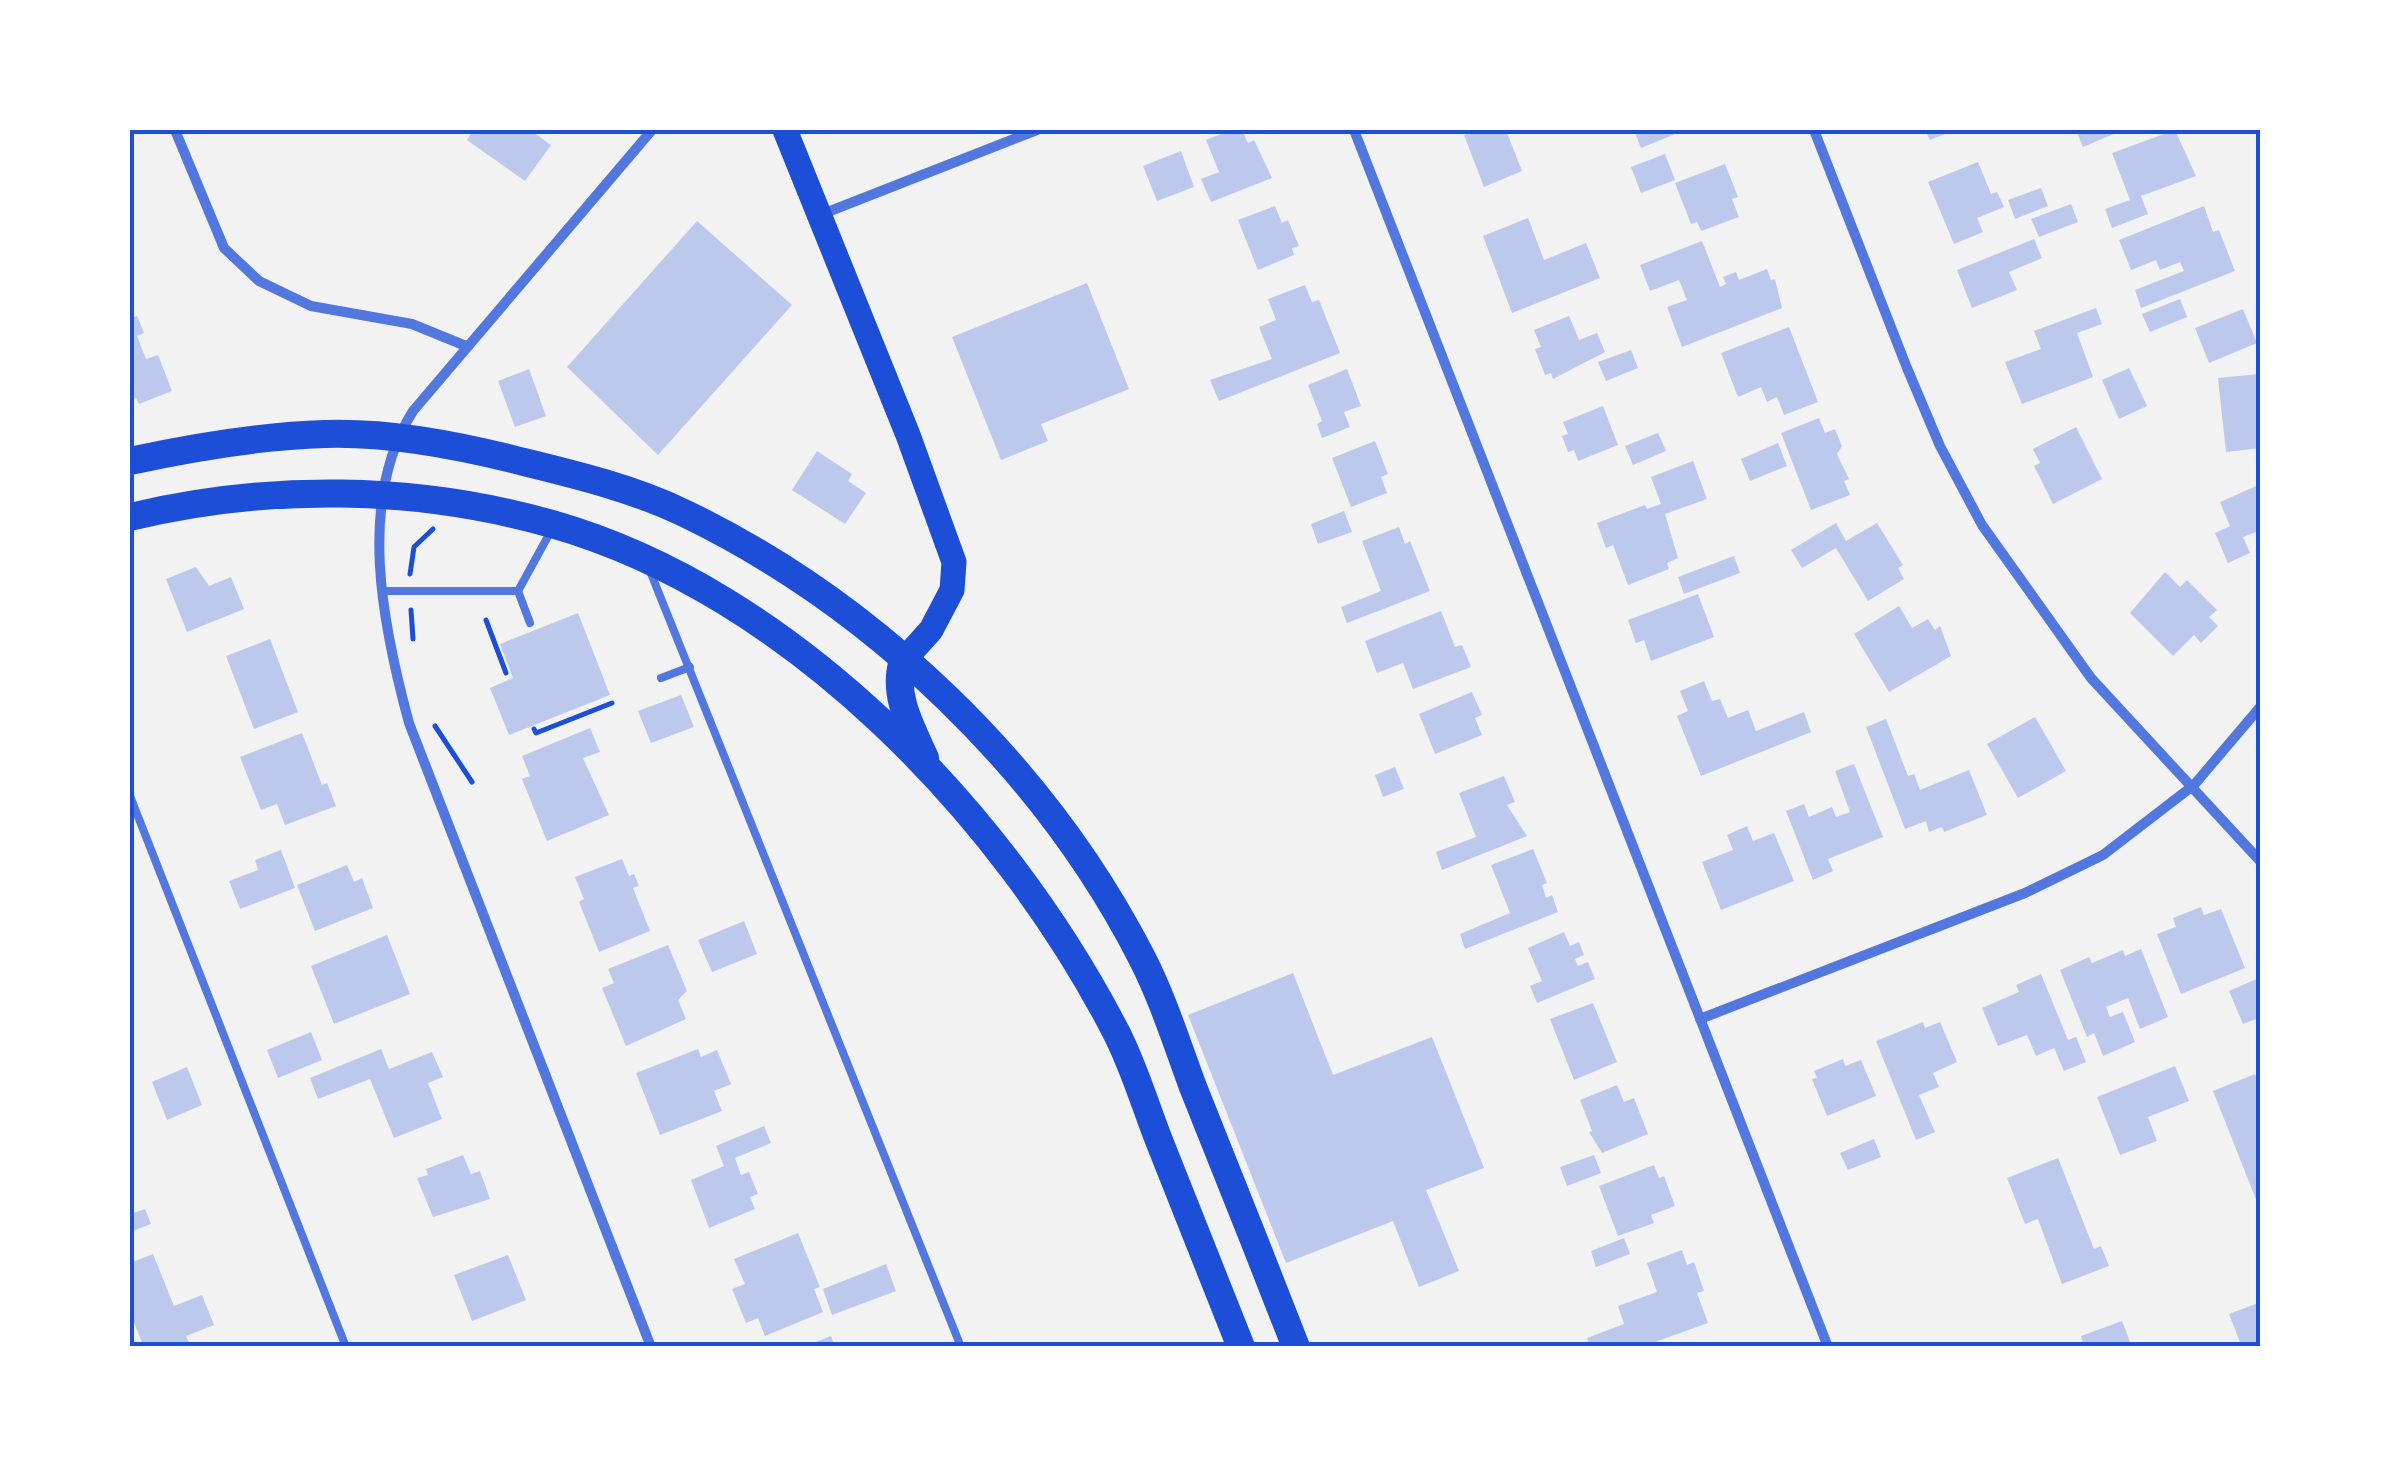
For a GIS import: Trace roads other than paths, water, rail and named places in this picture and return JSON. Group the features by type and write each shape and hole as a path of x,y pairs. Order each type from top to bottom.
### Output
{"highway":[{"path":"130,461 256,440 327,434 396,437 557,470 681,512 803,582 903,660 989,740 1093,875 1142,958 1296,1347"},
{"path":"130,518 191,503 267,494 382,496 494,510 554,524 702,589 819,668 934,775 1010,868 1116,1032 1241,1347"},
{"path":"903,660 897,679 903,704 934,775"}],"main road":[{"path":"785,130 954,562 952,590 931,630 903,660"}],"street":[{"path":"175,130 224,248 259,281 310,306 412,324 466,346"},
{"path":"651,1347 408,723 396,677 379,536 382,496 396,437 466,346 652,130"},
{"path":"820,215 1037,130"},
{"path":"1354,130 1828,1347"},
{"path":"1814,130 1906,368 1940,446 1982,525 2090,678 2261,862"},
{"path":"1700,1019 2026,893 2103,855 2194,786 2261,706"}],"lane":[{"path":"530,623 518,590 554,524"},
{"path":"647,563 961,1347"},
{"path":"384,590 518,590"},
{"path":"661,678 690,667"},
{"path":"130,796 346,1347"}]}
